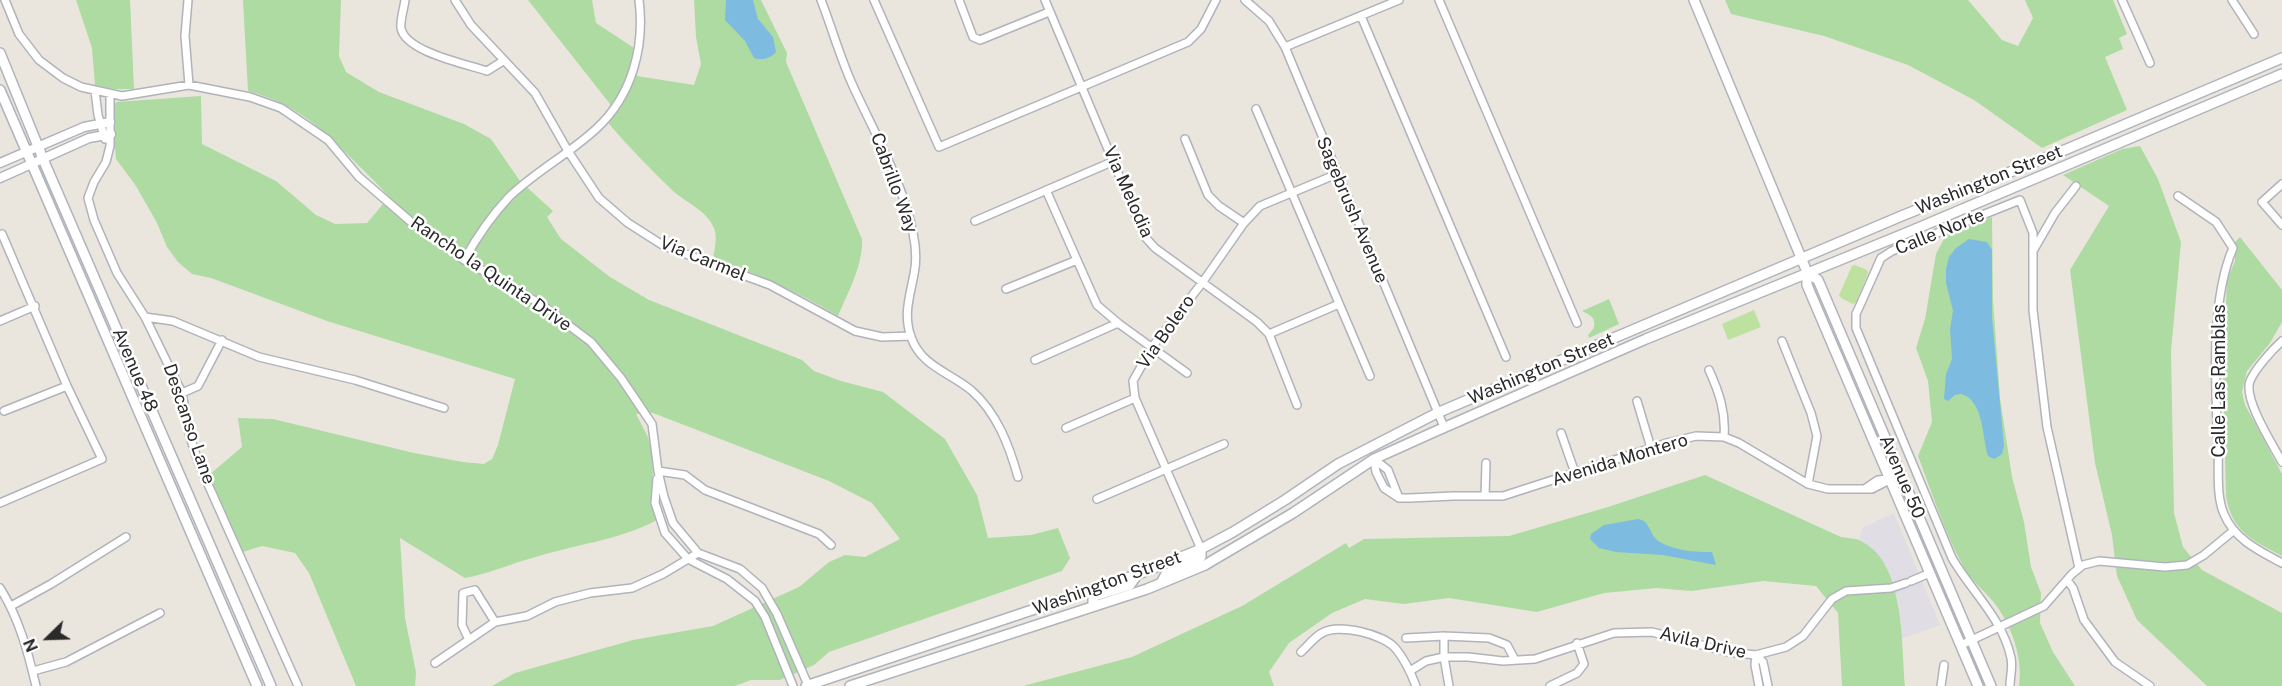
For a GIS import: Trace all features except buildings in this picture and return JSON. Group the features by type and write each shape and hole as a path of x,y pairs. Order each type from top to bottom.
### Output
{"main road":[{"name":"Avenue 50","path":"1694,0 1800,259 1807,272 1818,280 1991,686"},
{"name":"Avenue 48","path":"0,53 43,159 272,686"},
{"name":"Washington Street","path":"808,686 1137,575 1200,549 1285,500 1338,464 1437,413 2282,58"},
{"name":"Washington Street","path":"850,686 1161,583 1205,565 1293,513 1374,459 1444,427 1646,339 1906,233 2282,74"},
{"name":"Avenue 48","path":"0,90 257,686"},
{"name":"Avenue 50","path":"1807,272 1807,285 1978,686"},
{"path":"1161,583 1166,574 1202,556 1200,549"},
{"path":"1093,606 1095,596 1130,585 1137,575"}],"street":[{"name":"Rancho la Quinta Drive","path":"5,0 19,34 39,60 63,78 95,91 122,96 189,85 250,97 281,108 328,140 359,177 410,221 464,260 538,303 591,342 621,378 652,424 658,471 673,523 698,553 740,569 762,588 777,614 808,686"},
{"path":"188,0 185,36 189,85"},
{"path":"405,0 401,29 409,42 426,51 487,71 503,61"},
{"name":"Via Carmel","path":"455,0 471,25 535,93 568,151 599,198 628,223 664,246 770,285 855,331 882,336 911,336"},
{"path":"464,260 480,231 509,197 597,128 619,101 636,64 642,23 639,0"},
{"name":"Cabrillo Way","path":"821,0 848,76 888,155 912,226 916,256 906,311 911,336 922,356 932,366 965,386 983,402 1001,428 1018,477"},
{"path":"874,0 939,147 1188,42 1201,29 1216,0"},
{"path":"959,0 973,37 980,40 1049,12"},
{"name":"Via Melodia","path":"1045,0 1149,243 1257,322 1269,334 1297,405"},
{"path":"1284,47 1399,0"},
{"path":"1439,0 1577,323"},
{"path":"2122,0 2150,63"},
{"path":"2232,0 2254,34"},
{"name":"Sagebrush Avenue","path":"1247,1 1269,21 1284,47 1444,427"},
{"path":"1361,16 1506,357"},
{"path":"95,91 100,124 107,135"},
{"path":"107,135 110,122 110,95"},
{"path":"1256,109 1370,376"},
{"path":"0,163 84,128 110,122"},
{"path":"0,178 89,138 107,135"},
{"name":"Descanso Lane","path":"107,135 109,150 106,162 88,198 94,220 117,273 145,317 182,393 190,437 199,464 298,686"},
{"path":"1185,139 1208,195 1219,206 1244,223"},
{"path":"975,221 1113,161"},
{"name":"Via Bolero","path":"1200,549 1136,398 1133,381 1152,347 1202,283 1244,223 1260,206 1337,174"},
{"path":"2282,184 2262,202 2282,225"},
{"path":"2033,251 2055,213 2076,186"},
{"path":"1046,190 1097,305 1187,373"},
{"name":"Calle Las Ramblas","path":"2178,196 2216,222 2233,248 2225,268 2219,300 2216,388 2220,502 2233,531 2282,563"},
{"name":"Calle Norte","path":"2010,686 2012,661 1999,628 1990,610 1965,580 1952,558 1856,328 1856,314 1881,258 1892,251 2020,201 2033,233 2033,310 2047,427 2079,568"},
{"path":"0,235 2,234 67,386 102,459 0,502"},
{"path":"1006,289 1077,260"},
{"path":"1269,334 1339,304"},
{"path":"0,321 34,306"},
{"path":"145,317 172,321 259,357 355,380 444,408"},
{"path":"1035,360 1118,323"},
{"path":"182,393 198,386 222,340"},
{"path":"1782,341 1811,413 1817,436 1808,484"},
{"path":"2282,341 2272,350 2250,382 2249,397 2282,462"},
{"path":"1709,370 1721,396 1726,420 1725,437"},
{"path":"4,411 67,386"},
{"path":"1066,428 1136,398"},
{"path":"1637,401 1651,448"},
{"path":"1561,433 1575,474"},
{"name":"Avenida Montero","path":"1399,498 1503,496 1651,448 1696,436 1725,437 1808,484 1837,490 1872,489 1901,474"},
{"path":"1097,498 1224,444"},
{"path":"1374,459 1388,470 1399,498"},
{"path":"1374,459 1376,472 1383,488 1399,498"},
{"path":"1485,496 1486,463"},
{"name":"Rancho la Quinta Drive","path":"658,471 655,503 665,533 688,559 727,579 755,601 765,617 793,686"},
{"path":"658,471 685,475 705,490 819,534 831,544"},
{"path":"1960,645 2044,606 2079,568 2099,561 2165,567 2187,565 2204,555 2233,531"},
{"path":"11,606 126,537"},
{"path":"435,663 495,622 527,616 555,602 590,593 632,588 663,574 698,553"},
{"name":"Avila Drive","path":"1410,671 1426,661 1444,657 1535,659 1577,643 1614,633 1653,632 1728,652 1756,655 1786,647 1803,636 1832,599 1846,591 1891,588 1930,573"},
{"path":"2067,580 2073,588 2084,620 2115,662 2150,686"},
{"path":"0,588 11,606 25,642 36,686"},
{"path":"469,640 462,625 463,592 475,590 495,622"},
{"path":"33,671 66,662 160,613"},
{"path":"1301,652 1323,632 1343,627 1382,639 1395,647 1410,671 1416,686"},
{"path":"1444,636 1444,657 1449,686"},
{"path":"1406,638 1444,636 1489,638 1507,645 1515,660"},
{"path":"1550,686 1577,673 1584,664 1577,643"},
{"path":"1756,655 1755,665 1759,686"},
{"path":"1756,655 1763,662 1768,686"},
{"path":"1941,686 1944,665"}],"shaded area":[{"path":"1894,513 1940,625 1901,639 1898,598 1870,549 1859,540 1862,528"}],"green space":[{"path":"76,0 130,0 134,89 112,89 95,85 92,48"},
{"path":"243,0 341,0 339,56 346,72 379,92 464,124 491,139 520,181 553,211 547,217 561,239 610,277 649,300 802,360 814,371 883,392 945,439 977,495 988,538 1031,535 1058,528 1070,558 1062,571 829,652 814,665 780,680 751,680 735,686 492,686 515,673 633,640 713,626 799,587 829,562 845,555 865,557 900,539 872,503 829,481 653,413 636,414 648,437 651,450 653,473 651,493 657,520 628,533 547,553 465,578 400,538 405,618 416,672 415,686 356,686 309,573 295,553 262,546 243,552 209,475 242,447 238,418 273,419 414,453 484,464 492,459 498,445 515,379 327,321 211,278 192,274 178,262 167,247 157,223 136,186 116,159 112,110 116,102 201,96 202,144 276,181 316,215 335,224 367,223 389,197 320,128 294,110 265,96 248,91"},
{"path":"528,0 592,0 596,23 634,48 637,76 694,85 701,64 696,37 694,0 761,0 787,53 786,62 862,239 857,269 838,316 777,284 713,258 716,242 710,220 671,189 609,124 610,104"},
{"path":"1725,0 1968,0 2002,40 2018,46 2033,18 2025,0 2113,0 2127,34 2119,38 2123,49 2105,57 2127,110 2042,148 1974,100 1908,65 1824,36 1731,14"},
{"path":"2140,146 2158,179 2181,242 2171,351 2174,513 2183,547 2202,570 2282,613 2282,686 2207,686 2137,620 2117,576 2112,535 2095,463 2070,270 2109,206 2063,175 2122,149"},
{"path":"1992,217 1993,300 2000,398 2012,477 2024,522 2031,567 2041,593 2040,623 2053,652 2075,686 2019,686 2020,666 2016,646 2008,626 1994,603 1970,577 1956,553 1918,456 1932,422 1928,381 1916,348 1925,319 1936,254 1946,235"},
{"path":"2240,237 2282,290 2282,322 2270,343 2247,371 2242,392 2245,405 2282,474 2282,556 2261,545 2238,527 2226,496 2223,372 2227,280 2235,261 2235,242"},
{"path":"1852,266 1867,270 1868,273 1856,302 1853,304 1839,295"},
{"path":"1609,299 1619,324 1589,338 1588,335 1594,328 1594,321 1590,315 1582,311"},
{"path":"1754,310 1761,327 1728,340 1722,324"},
{"path":"1705,475 1841,537 1859,540 1874,551 1885,566 1893,584 1898,605 1905,686 1842,686 1838,613 1816,586 1763,581 1691,591 1657,588 1604,593 1537,612 1449,598 1404,604 1365,599 1332,613 1289,643 1269,672 1274,686 1023,686 1132,657 1242,606 1346,543 1349,548 1364,539 1509,536"}],"water":[{"path":"726,0 753,0 758,19 773,37 776,52 774,54 763,59 754,58 745,41 725,20"},
{"path":"1969,239 1987,242 1992,250 1992,318 2004,446 2002,454 1994,459 1988,456 1981,420 1969,398 1961,394 1955,395 1948,401 1944,399 1946,374 1952,359 1950,329 1953,311 1946,283 1946,269 1949,257 1956,248"},
{"path":"1638,519 1648,526 1656,539 1666,545 1685,550 1712,552 1716,565 1663,555 1616,552 1599,548 1590,539 1591,534 1604,525"}]}
